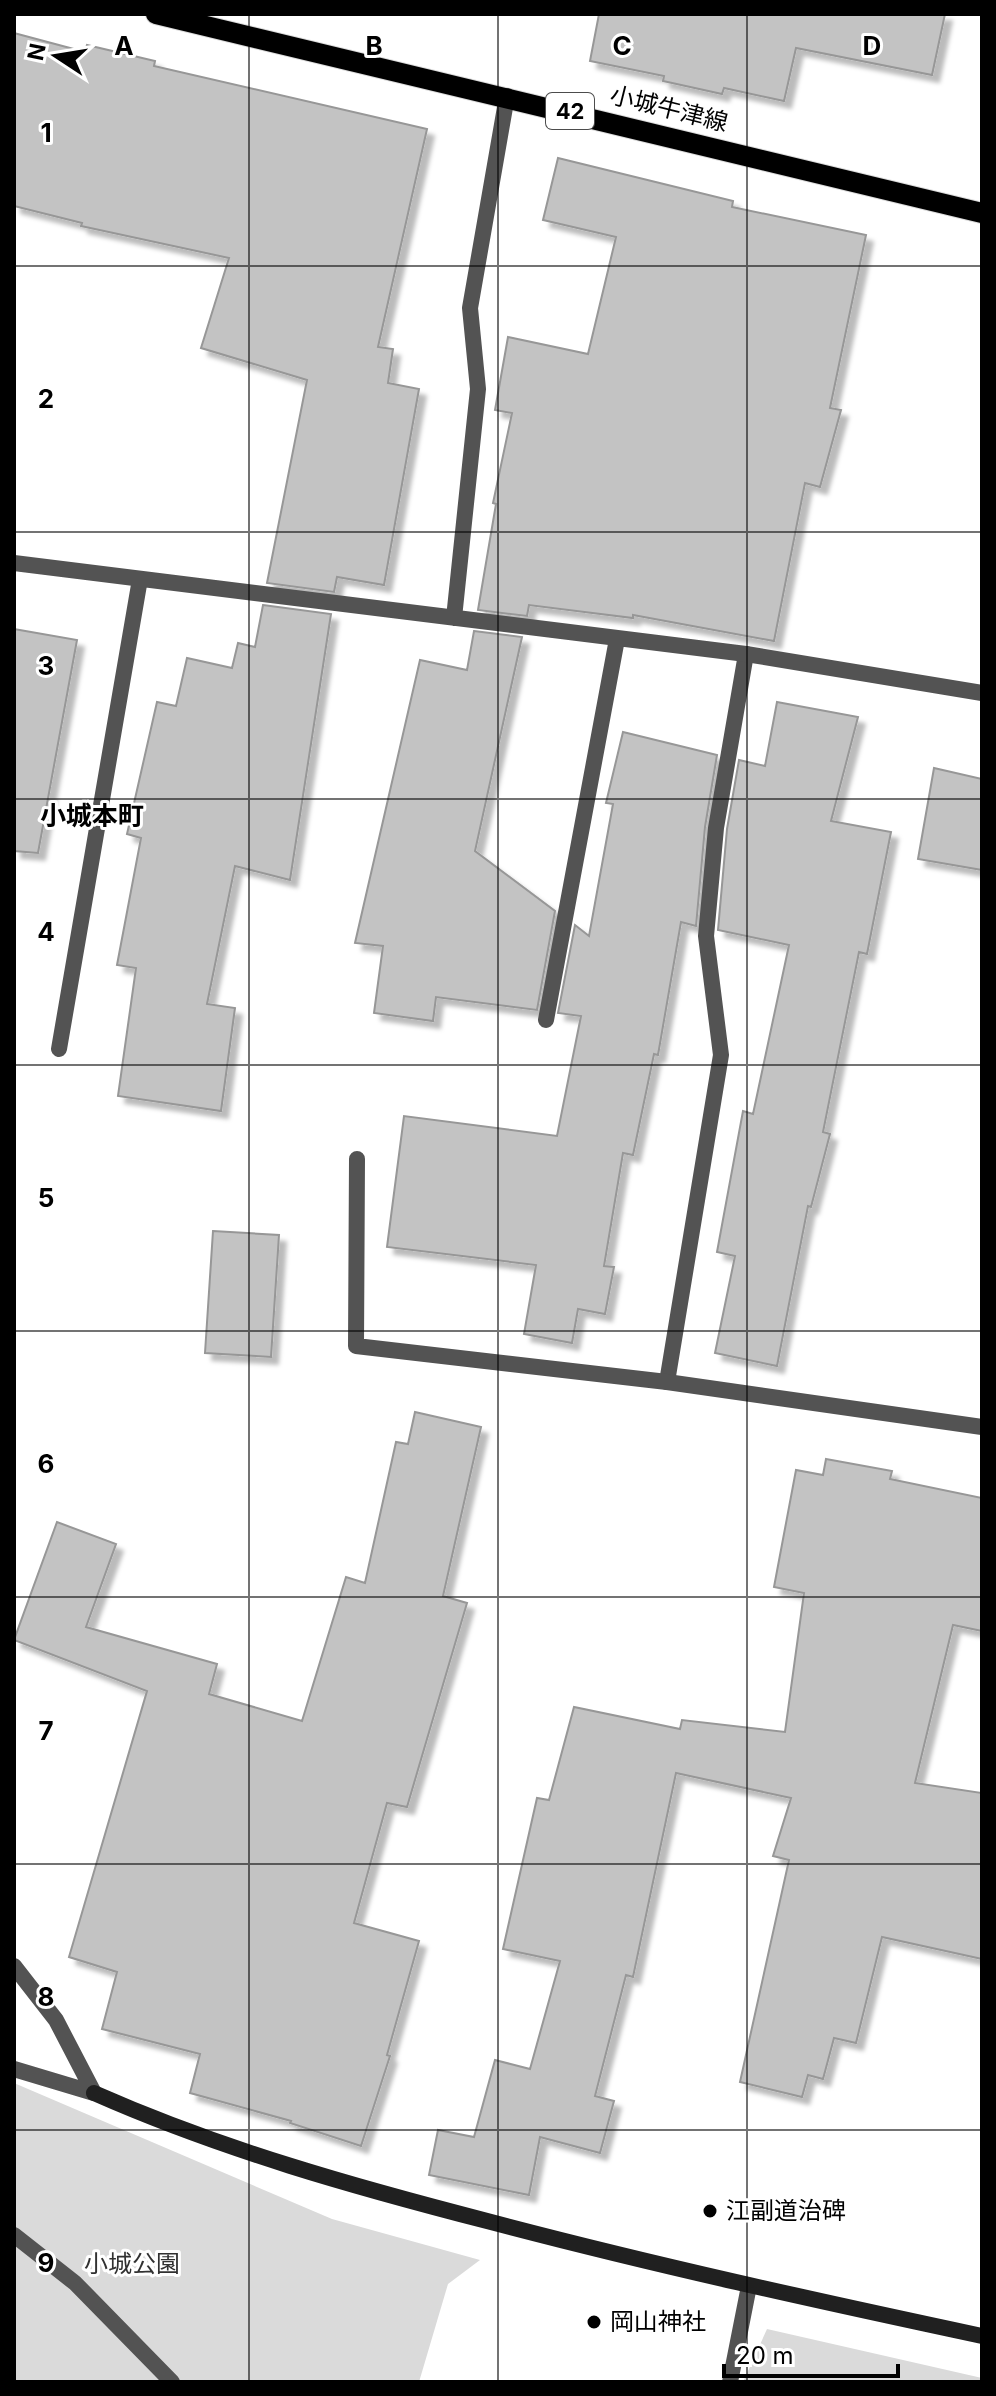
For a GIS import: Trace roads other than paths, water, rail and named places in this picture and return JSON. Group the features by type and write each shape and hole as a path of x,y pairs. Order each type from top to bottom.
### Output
{"main road":[{"name":"小城牛津線","path":"156,14 507,96 982,213"}],"street":[{"path":"454,618 478,389 470,308 507,96"},
{"path":"14,563 746,654 982,693"},
{"path":"59,1049 140,579"},
{"path":"546,1020 617,639"},
{"path":"667,1382 721,1055 706,936 716,828 746,654"},
{"path":"357,1159 356,1346 667,1382 982,1427"},
{"path":"14,1966 56,2020 94,2093"},
{"path":"14,2069 94,2093 182,2132 388,2196 749,2286 982,2336"},
{"path":"14,2235 75,2283 172,2382"},
{"path":"730,2382 749,2286"}],"place":[{"name":"江副道治碑","path":"710,2211"},
{"name":"岡山神社","path":"594,2322"}],"district":[{"name":"小城本町","path":"92,816"}],"park label":[{"name":"小城公園","path":"132,2264"}]}
